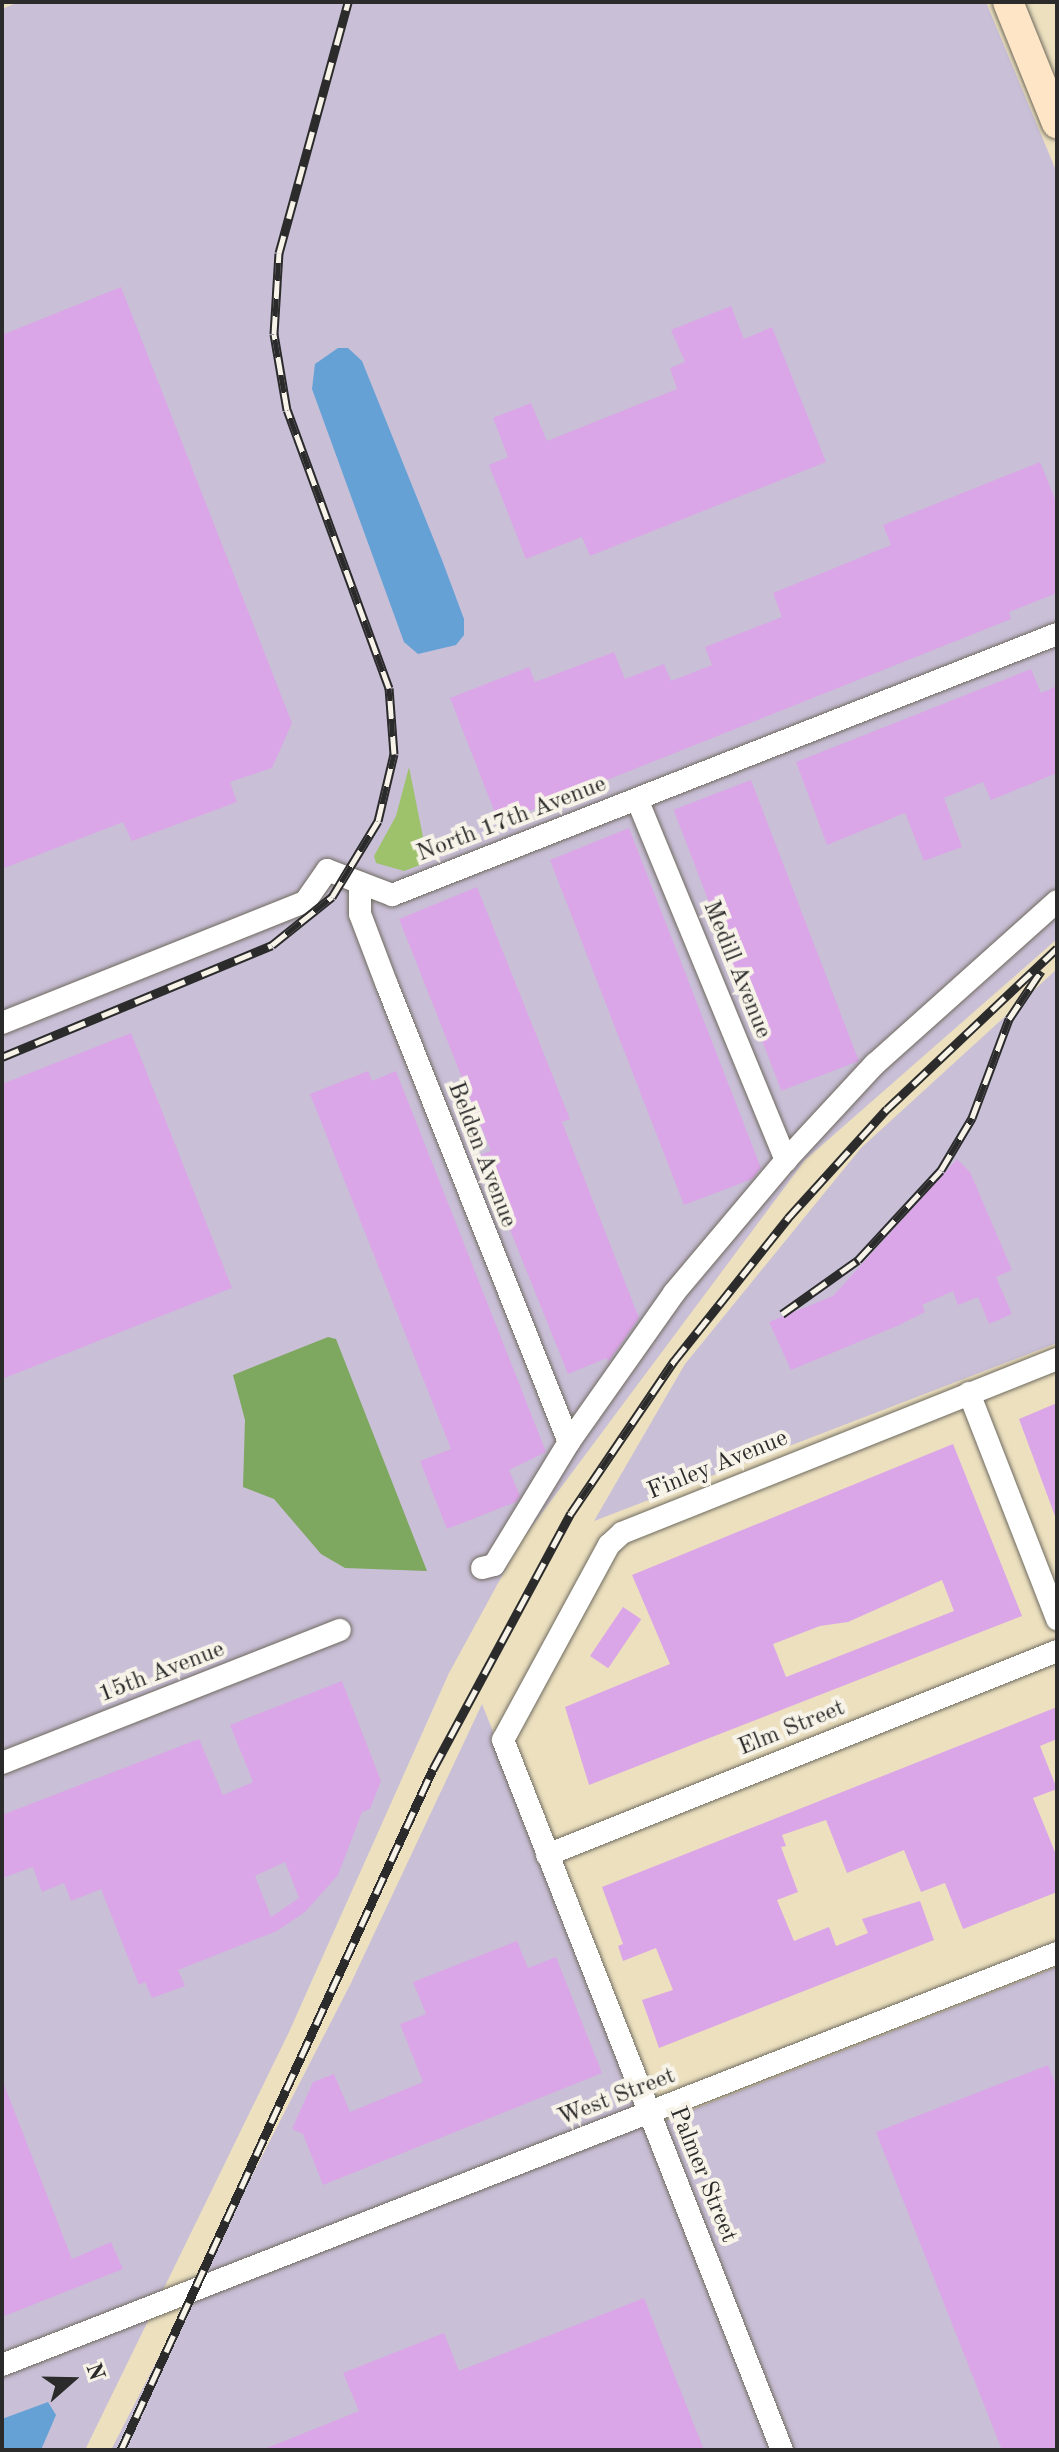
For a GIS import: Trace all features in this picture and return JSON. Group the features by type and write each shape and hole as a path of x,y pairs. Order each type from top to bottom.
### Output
{"street":[{"path":"1008,2 1057,123"},
{"name":"North 17th Avenue","path":"2,1023 305,902 327,870 392,895 1057,634"},
{"name":"Medill Avenue","path":"637,799 786,1160"},
{"name":"Belden Avenue","path":"360,883 360,914 569,1442"},
{"path":"482,1568 494,1565 569,1442 674,1293 786,1160 875,1064 1057,901"},
{"name":"Finley Avenue","path":"503,1740 614,1539 1057,1359"},
{"path":"969,1393 1057,1619"},
{"name":"15th Avenue","path":"2,1763 340,1630"},
{"name":"Elm Street","path":"547,1855 1057,1651"},
{"name":"Palmer Street","path":"503,1740 782,2450"},
{"name":"West Street","path":"2,2365 1057,1953"}],"shaded area":[{"path":"19,2 986,2 1057,173 1057,939 805,1160 521,1541 449,1673 289,2032 85,2450 2,2450 2,9"},
{"path":"1057,969 1057,1343 594,1521 685,1364 861,1148"},
{"path":"482,1704 651,2126 1057,1967 1057,2450 111,2450 351,1983"}],"green space":[{"path":"409,767 428,862 404,871 376,863 374,856 396,816"},
{"path":"328,1337 336,1339 427,1571 345,1568 321,1554 274,1499 243,1487 245,1420 233,1375"}],"water":[{"path":"338,348 348,348 362,361 442,560 464,619 464,635 456,645 418,654 404,642 312,389 315,364"},
{"path":"48,2402 56,2415 41,2450 2,2450 2,2419"}],"building":[{"path":"121,287 292,723 272,768 230,782 237,802 132,841 123,822 2,869 2,335"},
{"path":"731,306 744,339 772,327 826,462 590,556 582,537 526,559 489,465 508,457 493,418 531,403 547,441 677,389 670,368 685,362 671,330"},
{"path":"1040,462 1057,504 1057,593 1009,612 1011,619 499,823 450,698 529,667 535,682 614,652 625,679 664,664 671,681 712,665 705,647 782,617 773,593 891,545 883,525"},
{"path":"1031,669 1041,693 1057,686 1057,773 991,800 983,782 944,798 962,847 924,861 905,813 827,845 796,762"},
{"path":"751,780 859,1061 781,1091 674,810"},
{"path":"629,828 761,1168 752,1179 684,1205 550,860"},
{"path":"477,887 570,1119 562,1122 639,1318 608,1362 607,1358 568,1374 480,1155 491,1151 399,919"},
{"path":"131,1033 232,1288 2,1379 2,1084"},
{"path":"368,1071 372,1081 396,1071 546,1452 509,1470 520,1496 516,1502 447,1529 420,1461 451,1449 310,1094"},
{"path":"957,1159 970,1172 1012,1270 996,1277 1012,1314 989,1324 978,1297 958,1305 953,1291 922,1305 925,1312 897,1326 791,1370 769,1322 833,1296"},
{"path":"1057,1403 1057,1516 1055,1516 1019,1419"},
{"path":"953,1444 1022,1616 589,1785 565,1707 670,1664 632,1575","holes":["942,1580 954,1611 786,1677 773,1644 820,1626 848,1622"]},
{"path":"623,1607 641,1619 608,1668 590,1656"},
{"path":"342,1681 381,1781 370,1809 362,1812 338,1875 305,1912 277,1931 178,1970 185,1986 152,1998 145,1982 139,1985 101,1889 71,1901 64,1883 42,1892 33,1867 2,1878 2,1815 199,1739 223,1795 253,1782 230,1725","holes":["285,1862 299,1898 271,1917 255,1876"]},
{"path":"1057,1707 1057,1739 1040,1746 1057,1789 1033,1798 1057,1857 1057,1892 963,1929 945,1883 921,1892 904,1850 847,1873 826,1820 782,1835 786,1846 781,1847 798,1892 777,1900 794,1941 829,1927 836,1946 868,1933 862,1919 920,1901 934,1940 659,2048 642,2000 673,1990 656,1948 623,1961 618,1946 623,1944 602,1887"},
{"path":"517,1941 528,1968 556,1957 602,2073 323,2185 303,2134 292,2129 313,2082 334,2074 350,2112 423,2082 400,2024 426,2014 413,1982"},
{"path":"1048,2065 1057,2088 1057,2450 1002,2450 876,2132"},
{"path":"3,2082 72,2259 111,2242 123,2269 2,2317"},
{"path":"644,2298 704,2450 262,2450 359,2411 343,2373 444,2333 459,2371"}],"railway":[{"path":"2,1057 272,945 332,897 378,821 394,754 389,688 287,410 274,334 279,253 348,2"},
{"path":"121,2450 433,1769 571,1513 674,1361 788,1218 887,1109 1057,948"},
{"path":"782,1314 858,1260 941,1170 972,1118 1009,1019 1041,971"}]}
